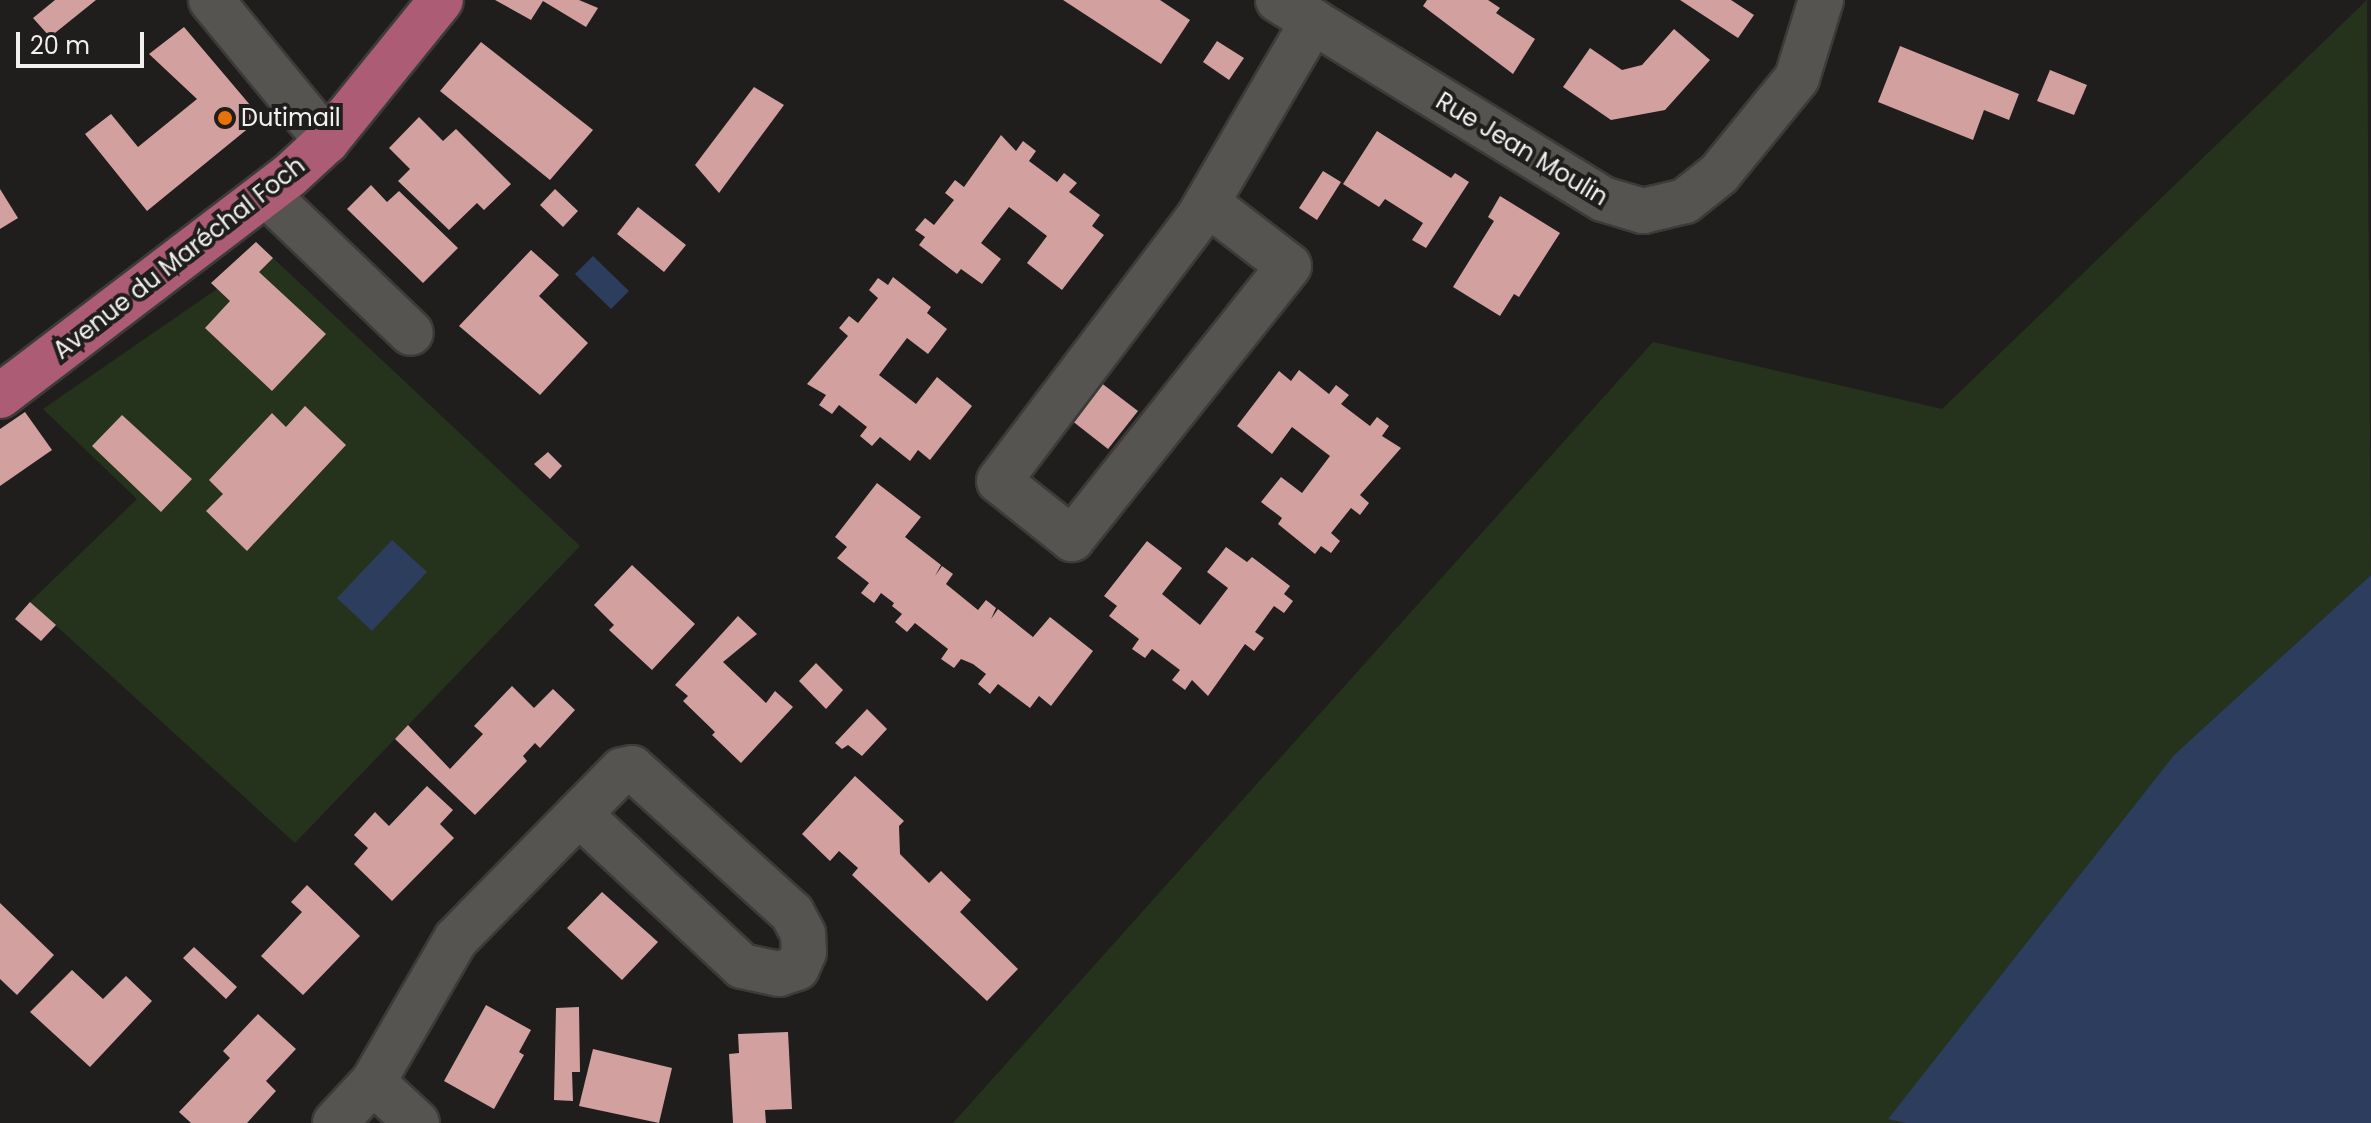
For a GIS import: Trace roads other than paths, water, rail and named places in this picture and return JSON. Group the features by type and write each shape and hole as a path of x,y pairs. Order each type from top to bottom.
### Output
{"main road":[{"name":"Avenue du Maréchal Foch","path":"0,396 267,195 327,141 441,0"}],"street":[{"path":"211,0 327,141"},
{"name":"Rue Jean Moulin","path":"1295,11 1603,199 1643,211 1685,201 1719,174 1797,78 1821,0"},
{"path":"1207,203 1289,266 1072,539 999,481 1207,203 1295,11"},
{"path":"267,195 411,333"},
{"path":"335,1123 373,1082 438,962 579,814 622,770 632,768 792,913 803,934 804,952 797,968 779,974 742,966 579,814"},
{"path":"373,1082 417,1123"}],"water":[{"path":"593,256 629,291 611,309 575,274"},
{"path":"392,540 427,572 372,631 337,598"},
{"path":"2371,575 2371,1123 1906,1123 1888,1119 2174,755"}],"place":[{"name":"Dutimail","path":"225,118"}]}
